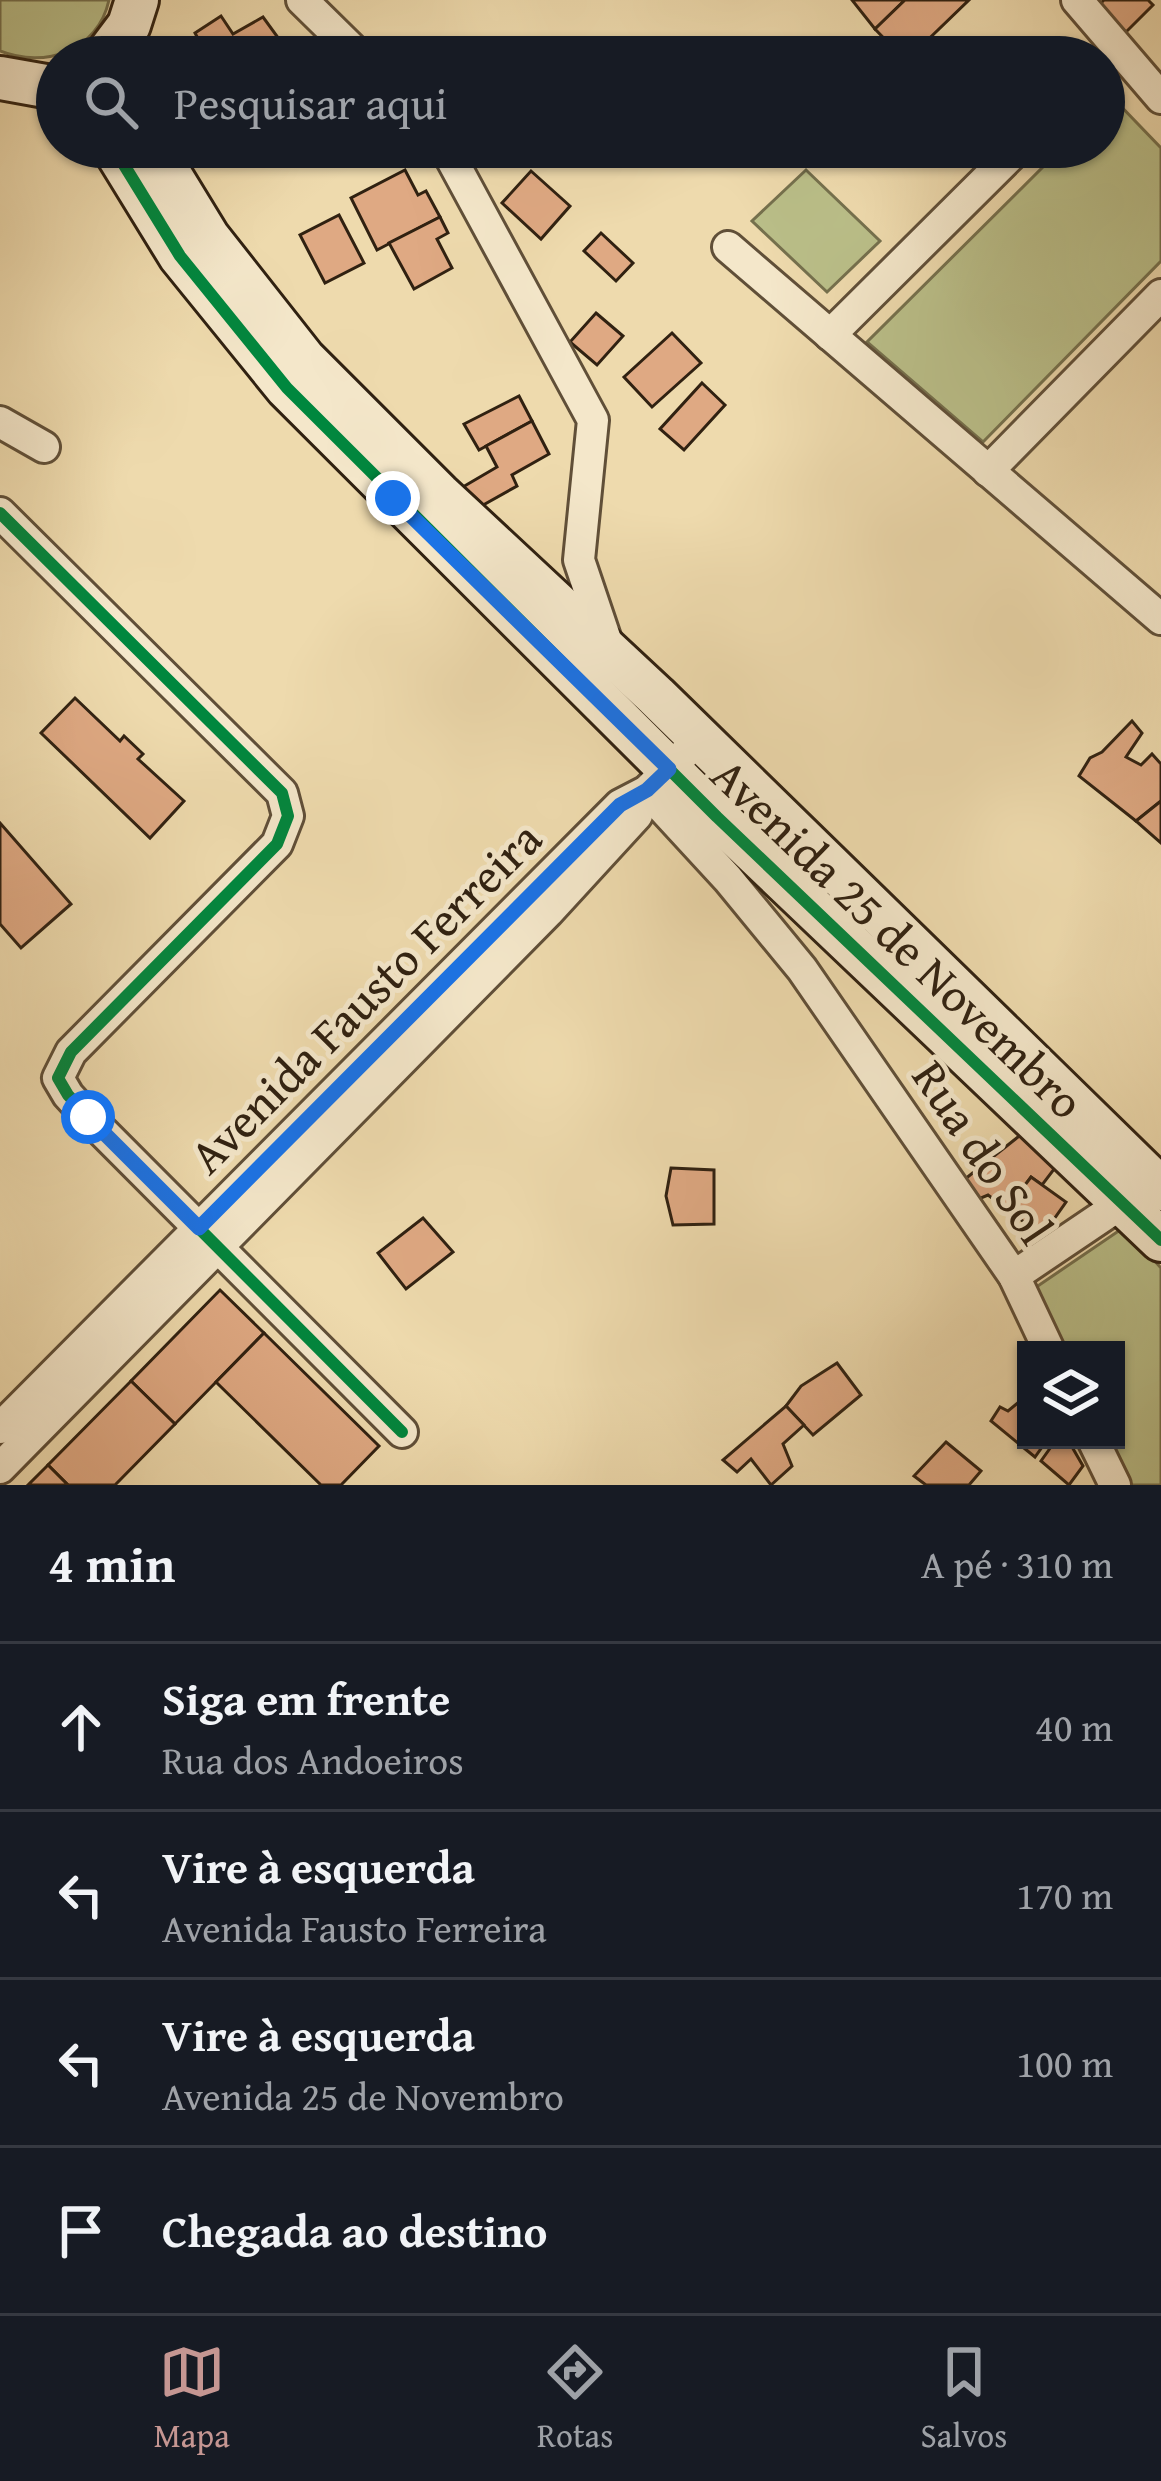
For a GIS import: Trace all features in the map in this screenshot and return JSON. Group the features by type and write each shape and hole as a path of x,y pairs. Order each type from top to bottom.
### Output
{"street":[{"path":"302,0 339,36"},
{"path":"1077,0 1099,36"},
{"path":"1125,67 1161,98"},
{"path":"0,78 36,85"},
{"name":"Avenida 25 de Novembro","path":"126,168 180,256 286,388 658,780 1150,1187"},
{"name":"Avenida 25 de Novembro","path":"166,168 208,237 304,359 439,494 700,738 1150,1187 1161,1240"},
{"path":"456,168 593,420 579,560 612,654"},
{"path":"830,335 998,168"},
{"path":"728,247 1161,619"},
{"path":"988,471 1161,295"},
{"path":"0,422 44,447"},
{"path":"0,513 282,793 289,816 277,844 70,1052 58,1078 78,1106 402,1432"},
{"name":"Avenida 25 de Novembro","path":"658,780 700,738"},
{"name":"Avenida Fausto Ferreira","path":"0,1428 208,1238 635,819 658,780"},
{"name":"Rua do Sol","path":"658,780 728,879 802,969 1014,1276 1045,1341"},
{"path":"1014,1276 1150,1187"},
{"name":"Avenida Fausto Ferreira","path":"0,1468 208,1238"},
{"path":"1097,1449 1115,1485"}],"green space":[{"path":"0,0 109,0 90,36 36,36 36,58 0,51"},
{"path":"1125,111 1161,148 1161,261 983,442 867,342 1042,168 1125,168"},
{"path":"806,170 880,241 827,292 752,221"},
{"path":"1120,1230 1161,1268 1161,1485 1123,1485 1105,1449 1125,1449 1125,1341 1054,1341 1029,1292"}],"building":[{"path":"852,0 905,0 875,29"},
{"path":"905,0 969,0 932,36 882,36 875,29"},
{"path":"1104,0 1148,0 1153,5 1126,32 1099,5"},
{"path":"221,16 233,34 263,17 277,36 197,36"},
{"path":"405,170 418,195 426,191 440,217 377,250 351,198"},
{"path":"531,171 570,206 541,239 502,203"},
{"path":"339,215 364,263 325,283 300,235"},
{"path":"440,217 448,233 437,239 452,268 414,289 389,243"},
{"path":"601,233 633,263 616,281 584,251"},
{"path":"596,313 623,336 597,365 570,342"},
{"path":"672,333 701,363 652,407 624,377"},
{"path":"702,383 725,405 684,450 660,429"},
{"path":"519,396 532,421 479,450 464,424"},
{"path":"532,421 549,454 512,475 517,486 476,509 456,491 497,467 486,446"},
{"path":"75,698 120,741 124,736 143,754 138,759 184,801 150,838 41,733"},
{"path":"1132,721 1142,733 1126,757 1141,765 1152,754 1161,764 1161,801 1136,821 1079,776 1090,758"},
{"path":"1161,801 1161,843 1136,821"},
{"path":"0,823 71,904 21,948 0,924"},
{"path":"1023,1133 1058,1164 1042,1185 1031,1177 1007,1209 988,1195 974,1201 960,1183"},
{"path":"671,1168 714,1170 714,1224 673,1225 666,1196"},
{"path":"1031,1177 1066,1202 1042,1236 1007,1209"},
{"path":"423,1218 453,1252 406,1289 378,1253"},
{"path":"220,1290 264,1333 175,1424 131,1381"},
{"path":"264,1333 379,1446 341,1485 321,1485 216,1382"},
{"path":"837,1363 861,1395 813,1435 786,1406 801,1386"},
{"path":"131,1381 175,1424 115,1485 68,1485 48,1465"},
{"path":"1017,1404 1017,1442 991,1421 1000,1407 1008,1411"},
{"path":"786,1406 804,1425 783,1444 792,1466 771,1485 751,1459 737,1472 723,1460"},
{"path":"946,1442 981,1471 969,1485 926,1485 914,1476"},
{"path":"1050,1449 1073,1449 1083,1466 1069,1485 1041,1461"},
{"path":"48,1465 68,1485 28,1485"}],"cycle path":[{"path":"126,168 180,256 287,388 717,817 1161,1240"},
{"path":"0,513 282,793 288,816 277,844 71,1052 58,1078 88,1117 402,1432"}],"route":[{"path":"88,1117 199,1228 620,805 647,790 669,769 393,498"}]}
